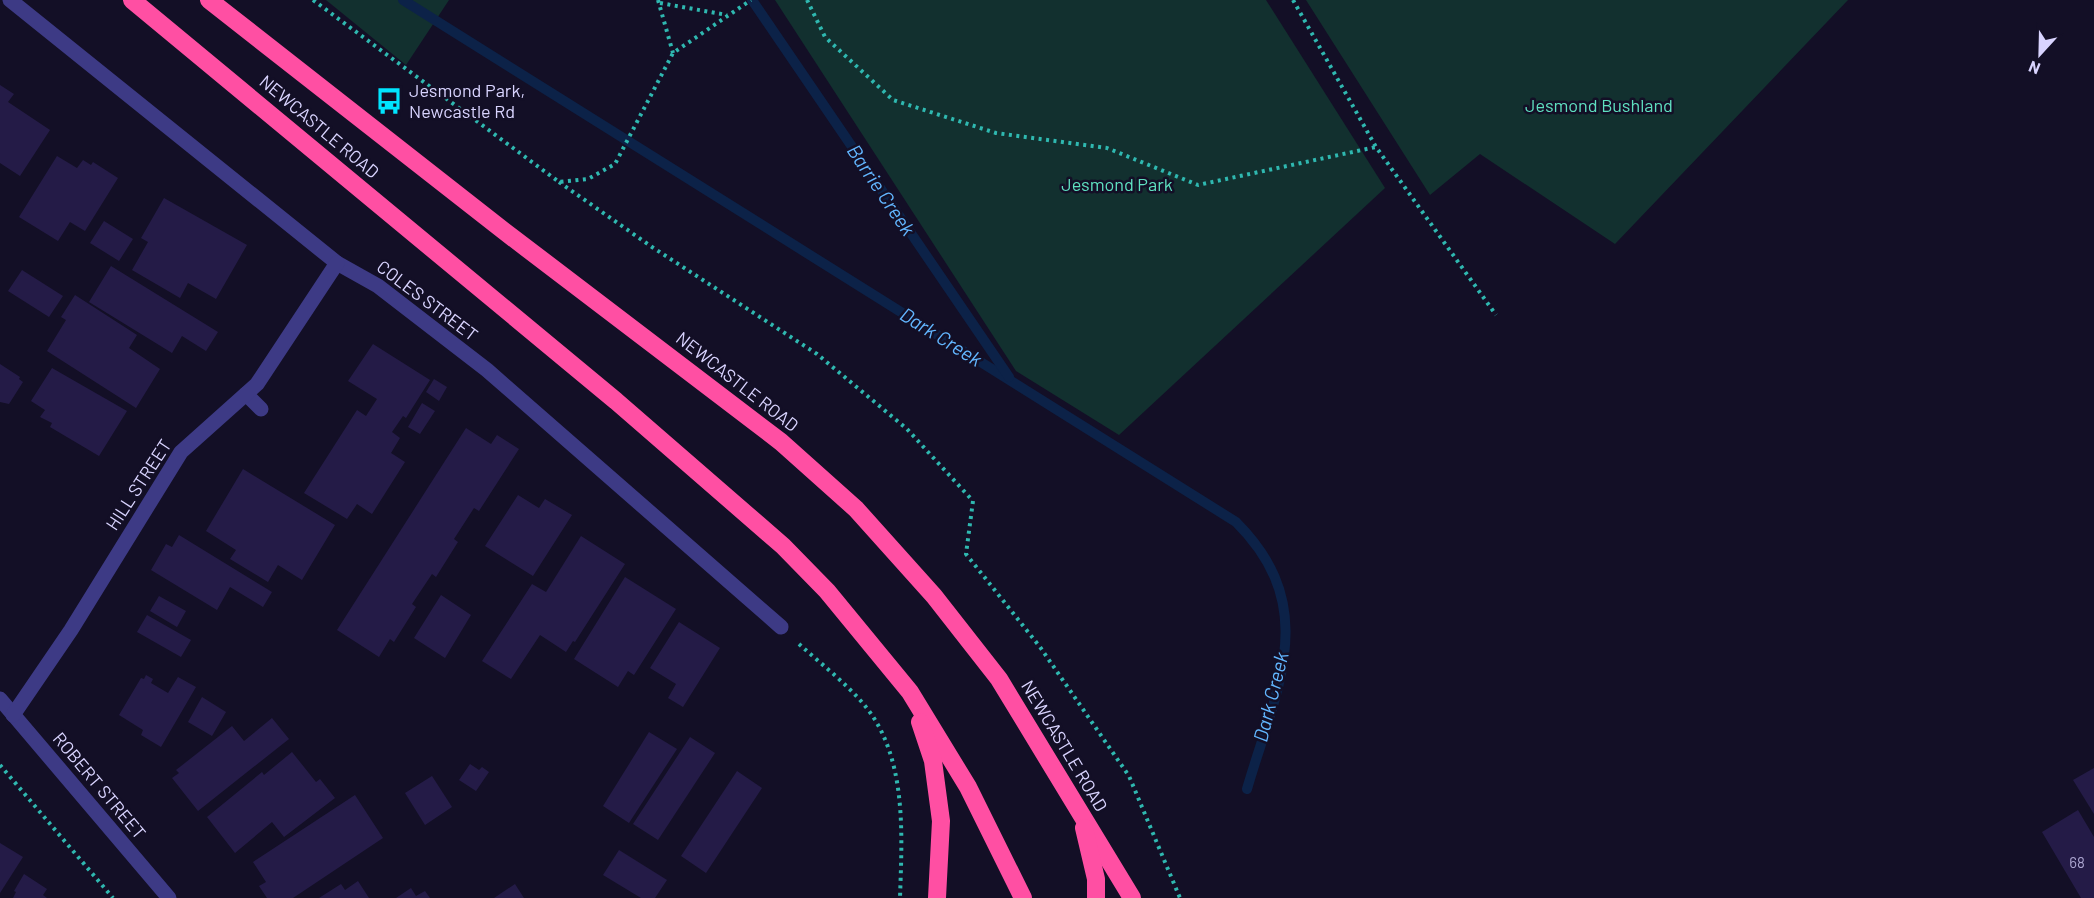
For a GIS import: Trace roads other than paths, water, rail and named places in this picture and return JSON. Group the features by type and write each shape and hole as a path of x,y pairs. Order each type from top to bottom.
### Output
{"highway":[{"name":"NEWCASTLE ROAD","path":"132,0 616,401 783,546 827,591 910,692 968,787 1023,898"},
{"name":"NEWCASTLE ROAD","path":"209,0 504,231 781,442 856,509 934,596 999,679 1132,898"},
{"path":"910,692 933,761 941,821 936,898"},
{"path":"1081,814 1096,879 1096,898"}],"street":[{"name":"COLES STREET","path":"10,0 337,263 387,292 487,370 781,627"},
{"name":"HILL STREET","path":"13,715 71,630 181,452 257,384 337,263"},
{"path":"246,394 261,409"},
{"name":"ROBERT STREET","path":"0,699 169,898"}],"waterway":[{"name":"Dark Creek","path":"403,0 1236,522 1262,554 1278,586 1285,618 1285,650 1279,683 1247,789"},
{"name":"Barrie Creek","path":"752,0 1009,377"}],"place":[{"name":"Jesmond Park, Newcastle Rd","path":"389,101"}],"park label":[{"name":"Jesmond Bushland","path":"1599,106"},
{"name":"Jesmond Park","path":"1117,185"}]}
